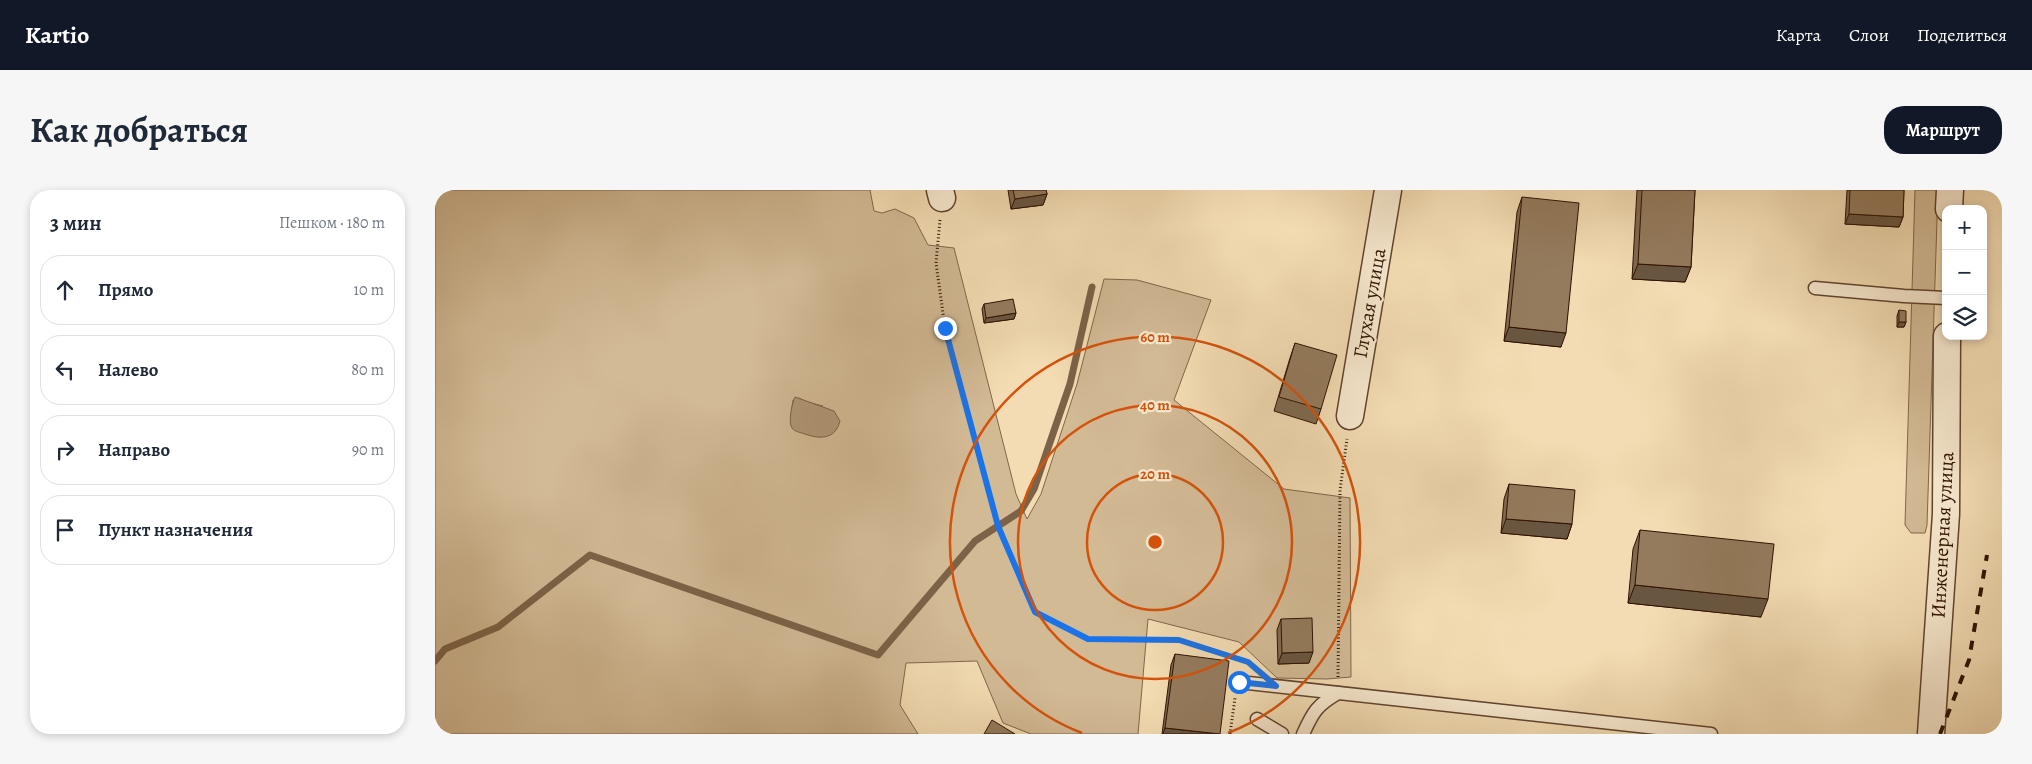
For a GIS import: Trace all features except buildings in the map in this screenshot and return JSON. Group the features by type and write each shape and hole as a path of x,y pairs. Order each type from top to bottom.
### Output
{"street":[{"name":"Глухая улица","path":"1350,416 1388,190"},
{"path":"1949,205 1950,190"},
{"name":"Инженерная улица","path":"1931,734 1946,514 1947,340"}],"lane":[{"path":"1815,288 1942,298"},
{"path":"1239,682 1668,732 1711,734"},
{"path":"1303,734 1321,703 1338,693"},
{"path":"1257,719 1282,734"}],"path":[{"path":"941,194 936,263 945,328 998,526 1035,612 1088,639 1179,640 1248,662 1276,686"},
{"path":"1338,693 1339,490 1350,416"}],"shaded area":[{"path":"435,190 870,190 874,211 882,213 895,209 914,218 928,245 954,248 1016,494 1027,519 1041,494 1077,384 1104,279 1137,280 1211,300 1174,400 1284,489 1350,498 1351,677 1327,679 1277,678 1239,642 1148,619 1138,734 1031,734 1003,723 977,661 906,663 900,705 918,734 435,734","holes":["799,398 823,406 791,415 793,400"]},
{"path":"1915,190 1938,190 1927,525 1925,533 1911,533 1905,525"},
{"path":"795,397 834,411 840,421 838,428 825,437 808,435 793,429 790,417"}],"waterway":[{"path":"435,661 445,649 498,627 590,555 878,655 975,541 1021,511 1034,489 1070,384 1092,287"}],"railway":[{"path":"1940,734 1969,660 1987,555"}],"route":[{"path":"945,328 998,526 1035,612 1088,639 1179,640 1248,662 1276,686 1239,682"}]}
